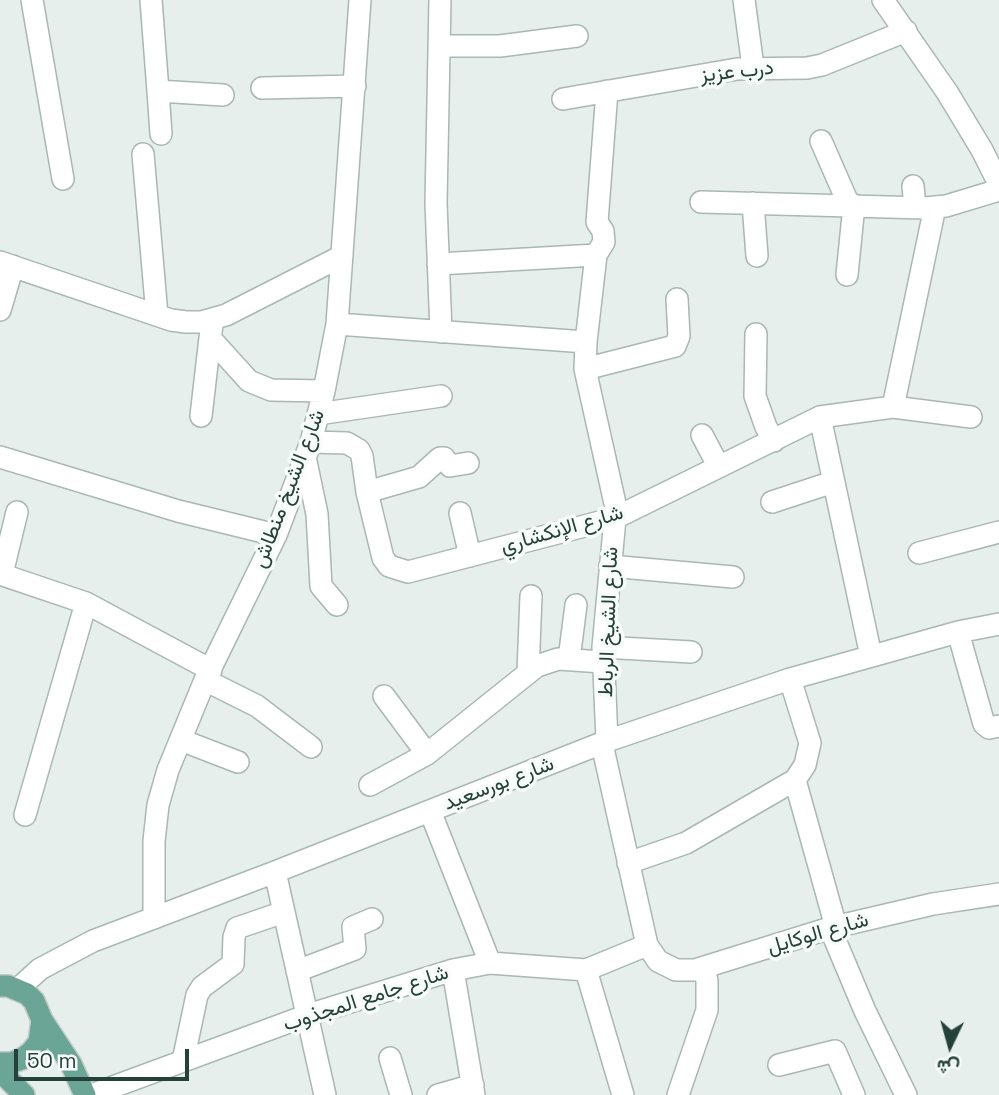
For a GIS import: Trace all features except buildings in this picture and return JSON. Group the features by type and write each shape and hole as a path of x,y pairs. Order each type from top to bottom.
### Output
{"main road":[{"path":"9,987 34,1001 42,1020 71,1064 85,1095"},
{"path":"0,1063 22,1059 31,1052 38,1042 42,1020"},
{"path":"0,1070 24,1095"}],"street":[{"path":"32,0 63,179"},
{"path":"151,0 161,134"},
{"name":"شارع الشيخ منطاش","path":"155,918 154,841 158,806 168,770 208,675 276,535 308,449 324,391 337,324 360,0"},
{"path":"440,0 436,204 441,332"},
{"path":"744,0 753,67"},
{"path":"883,0 991,152 999,184"},
{"name":"درب عزيز","path":"563,99 753,67 799,68 822,65 906,31"},
{"path":"440,46 500,46 578,36"},
{"path":"262,88 355,86"},
{"path":"158,91 223,95"},
{"name":"شارع الشيخ الرباط","path":"607,91 597,222 603,231 604,242 596,255 585,369 615,499 603,654 604,742 647,945"},
{"path":"821,141 851,205 847,275"},
{"path":"143,154 157,315"},
{"path":"701,202 851,205 921,200 946,206 999,190"},
{"path":"893,407 921,200"},
{"path":"753,203 757,256"},
{"path":"439,264 596,255"},
{"path":"0,310 6,264 157,315 212,328 342,256"},
{"path":"585,369 675,346 679,336 677,299"},
{"path":"337,324 586,342"},
{"path":"212,328 240,372 260,387 271,390 324,391"},
{"path":"201,416 212,328"},
{"path":"755,334 755,396 765,427 774,441"},
{"path":"318,414 440,396"},
{"name":"شارع الإنكشاري","path":"308,449 347,443 359,450 383,558 389,566 408,572 615,518 821,417 893,407 971,416"},
{"path":"821,417 871,656"},
{"path":"702,435 719,467"},
{"path":"308,449 317,514 321,586 337,605"},
{"path":"0,457 178,511 276,535"},
{"path":"367,492 419,477 440,458 444,458 450,466 468,463"},
{"path":"772,502 833,482"},
{"path":"17,512 1,574 86,603 257,706 312,747"},
{"path":"460,513 470,556"},
{"path":"919,553 999,532"},
{"path":"610,566 733,577"},
{"path":"528,672 531,596"},
{"path":"25,815 86,603"},
{"path":"569,659 576,605"},
{"name":"شارع بورسعيد","path":"9,987 93,941 604,742 790,679 958,632 999,624"},
{"path":"958,632 984,724 989,728 999,726"},
{"path":"370,785 427,754 528,672 547,662 603,654 691,652"},
{"path":"628,863 685,843 795,780 805,765 810,743 790,679"},
{"path":"384,696 427,754"},
{"path":"181,740 237,762"},
{"path":"795,780 833,928 865,1011 906,1095"},
{"path":"430,811 490,963"},
{"path":"275,872 325,1095"},
{"name":"شارع الوكايل","path":"647,945 659,961 676,970 695,970 833,928 933,904 999,894"},
{"path":"183,1061 197,995 202,987 233,964 237,928 284,912"},
{"path":"298,971 355,949 353,927 372,919"},
{"name":"شارع جامع المجذوب","path":"91,1095 308,1015 453,970 490,963 586,970 647,945"},
{"path":"678,1095 707,1010 704,967"},
{"path":"438,1095 474,1090 453,970"},
{"path":"586,970 623,1095"},
{"path":"779,1065 833,1050 854,1095"},
{"path":"390,1058 401,1095"}]}
